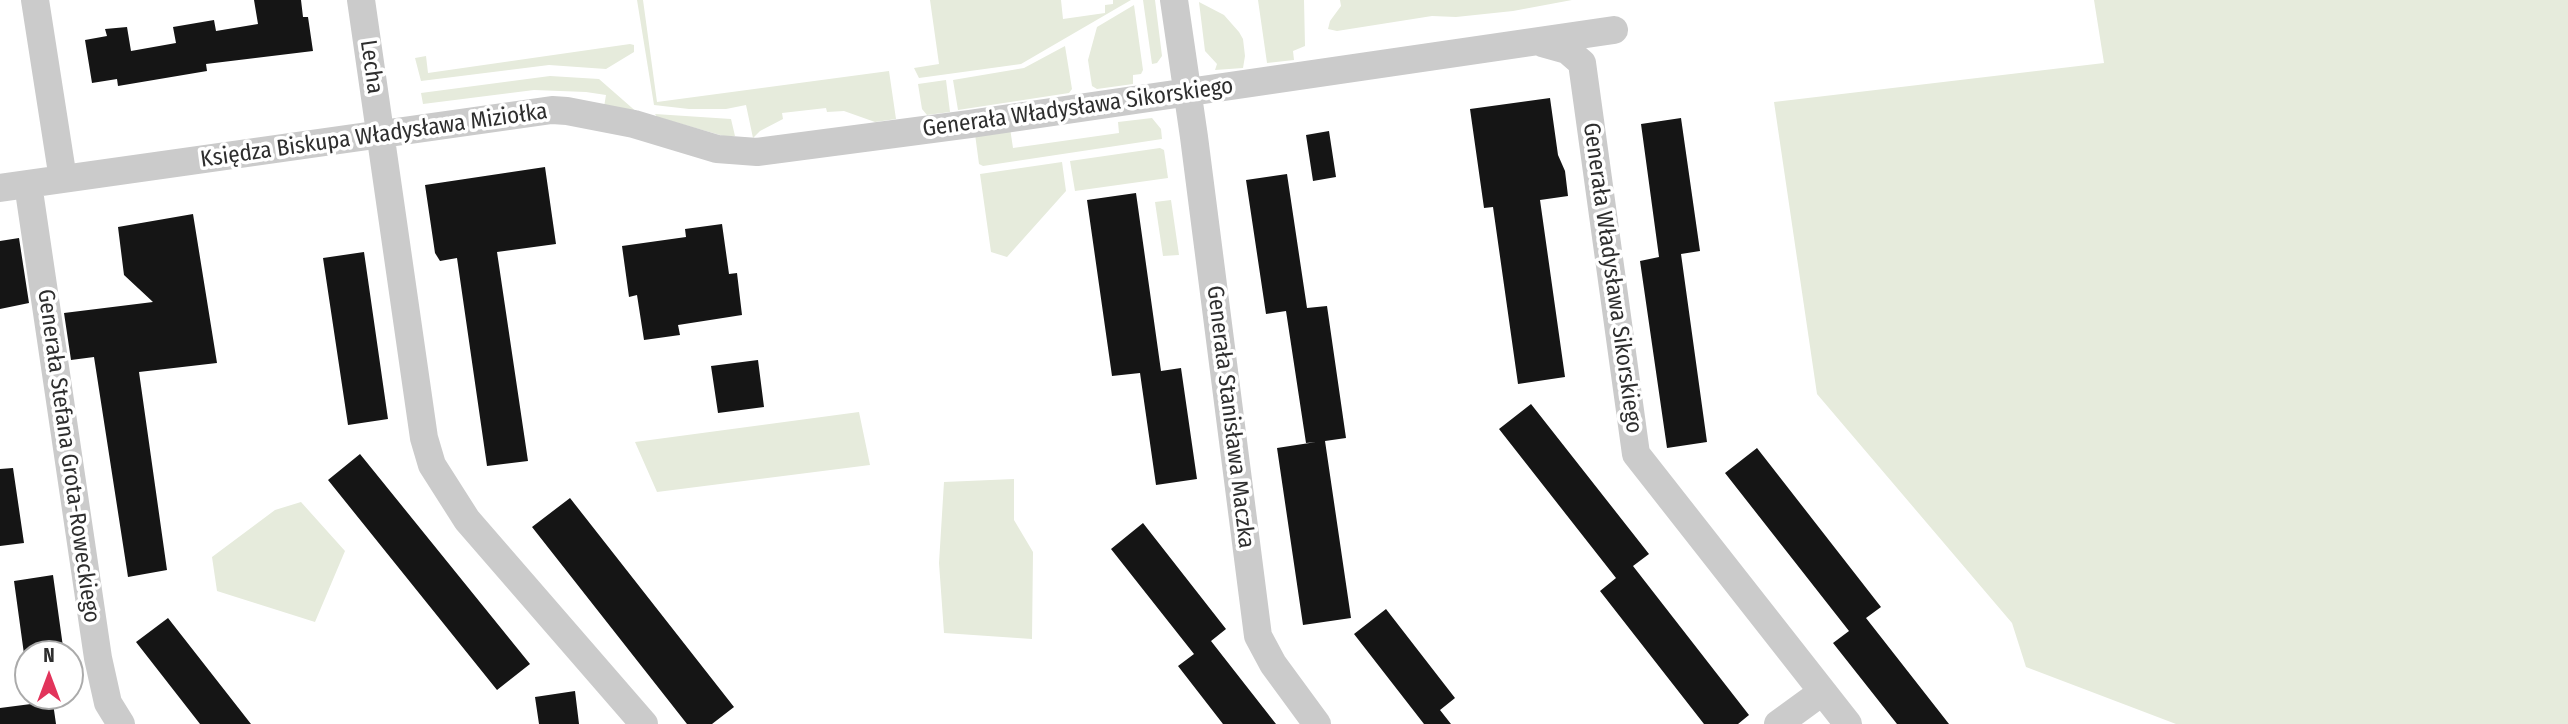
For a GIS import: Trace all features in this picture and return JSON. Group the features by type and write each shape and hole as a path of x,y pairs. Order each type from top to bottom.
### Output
{"street":[{"path":"35,0 63,179"},
{"name":"Lecha","path":"361,0 424,438 432,465 467,520 644,724"},
{"path":"1174,0 1186,92"},
{"name":"Generała Władysława Sikorskiego","path":"911,132 1614,30"},
{"name":"Generała Władysława Sikorskiego","path":"1537,41 1567,50 1582,63 1636,454 1848,724"},
{"name":"Generała Stanisława Maczka","path":"1186,92 1258,636 1272,664 1317,724"},
{"name":"Księdza Biskupa Władysława Miziołka","path":"0,188 552,110 616,119 716,149 757,152 911,132"},
{"name":"Generała Stefana Grota-Roweckiego","path":"28,184 98,658 108,704 121,724"},
{"path":"1778,724 1822,692"}],"shaded area":[{"path":"637,0 643,0 657,102 889,71 896,119 875,122 844,111 827,112 826,108 782,113 783,119 760,131 753,138 746,105 726,109 689,109 654,105"},
{"path":"930,0 1061,0 1063,19 1105,13 1105,5 1113,4 1113,0 1131,0 1021,64 919,78 914,68 939,64"},
{"path":"1143,0 1155,0 1162,56 1157,63 1152,64"},
{"path":"1258,0 1304,0 1305,46 1293,51 1294,60 1267,63"},
{"path":"1340,0 1572,0 1513,11 1456,17 1432,16 1337,31 1328,29 1330,21 1341,6"},
{"path":"2094,0 2568,0 2568,724 2176,724 2026,667 2012,623 1817,394 1774,102 2104,63"},
{"path":"1199,2 1224,15 1239,32 1243,39 1245,56 1243,68 1215,70 1217,64 1205,51"},
{"path":"1134,5 1143,70 1141,74 1133,75 1133,84 1097,89 1092,86 1088,60 1097,27"},
{"path":"634,45 634,52 606,69 549,65 421,81 415,58 426,56 428,73"},
{"path":"1065,46 1072,89 1069,93 958,110 953,80 1024,68"},
{"path":"550,76 599,79 639,114 604,107 606,95 586,92 534,90 423,104 421,93"},
{"path":"946,80 950,112 927,115 922,109 918,84"},
{"path":"655,114 731,119 735,136 727,137 657,117"},
{"path":"1152,118 1161,129 1162,139 983,166 979,164 975,134 1010,128 1013,148 1119,133 1118,122"},
{"path":"1160,148 1164,150 1168,178 1075,191 1070,161"},
{"path":"1062,162 1066,191 1007,257 991,252 980,174"},
{"path":"1171,200 1179,255 1163,256 1155,202"},
{"path":"859,412 870,465 657,492 635,442"},
{"path":"1014,479 1014,520 1033,552 1032,639 944,633 939,563 944,482"},
{"path":"301,502 345,551 315,622 217,591 212,557 275,510"}],"building":[{"path":"254,0 301,0 303,17 308,17 313,51 206,64 207,71 118,86 117,79 92,83 85,40 107,36 105,29 127,27 131,51 176,43 173,27 214,20 216,31 258,24"},
{"path":"1550,98 1558,155 1565,171 1568,196 1540,200 1565,377 1518,384 1493,207 1484,208 1470,109"},
{"path":"1681,118 1700,251 1681,254 1707,442 1667,448 1640,261 1659,257 1641,124"},
{"path":"1329,131 1336,177 1313,181 1306,135"},
{"path":"545,167 556,244 497,252 528,461 487,466 457,258 440,261 435,253 425,185"},
{"path":"1287,174 1307,308 1327,306 1346,438 1325,441 1351,618 1303,625 1277,448 1316,442 1306,443 1286,311 1266,314 1246,180"},
{"path":"1136,193 1161,371 1181,368 1197,479 1156,485 1140,373 1112,376 1087,200"},
{"path":"193,214 217,363 139,372 167,570 128,577 94,357 71,360 64,313 153,302 124,275 118,227"},
{"path":"722,224 729,274 737,273 742,315 678,325 680,335 644,340 637,295 629,297 622,246 686,237 685,229"},
{"path":"19,238 29,303 0,309 0,241"},
{"path":"364,252 388,419 348,425 323,258"},
{"path":"758,360 764,407 718,413 711,366"},
{"path":"1531,404 1649,554 1633,566 1749,715 1738,724 1704,724 1600,591 1616,578 1499,429"},
{"path":"1757,448 1881,607 1866,618 1949,724 1897,724 1833,643 1849,631 1725,473"},
{"path":"360,454 530,664 497,690 328,480"},
{"path":"13,468 24,543 0,546 0,469"},
{"path":"570,498 734,707 712,724 687,724 532,527"},
{"path":"1143,523 1226,629 1211,641 1276,724 1223,724 1178,666 1194,654 1111,549"},
{"path":"53,575 62,640 22,640 14,581"},
{"path":"1386,609 1455,698 1440,710 1451,724 1424,724 1354,634"},
{"path":"168,618 251,724 200,724 136,642"},
{"path":"575,691 579,724 539,724 535,697"},
{"path":"14,706 14,710 54,710 56,724 0,724 0,708"}]}
